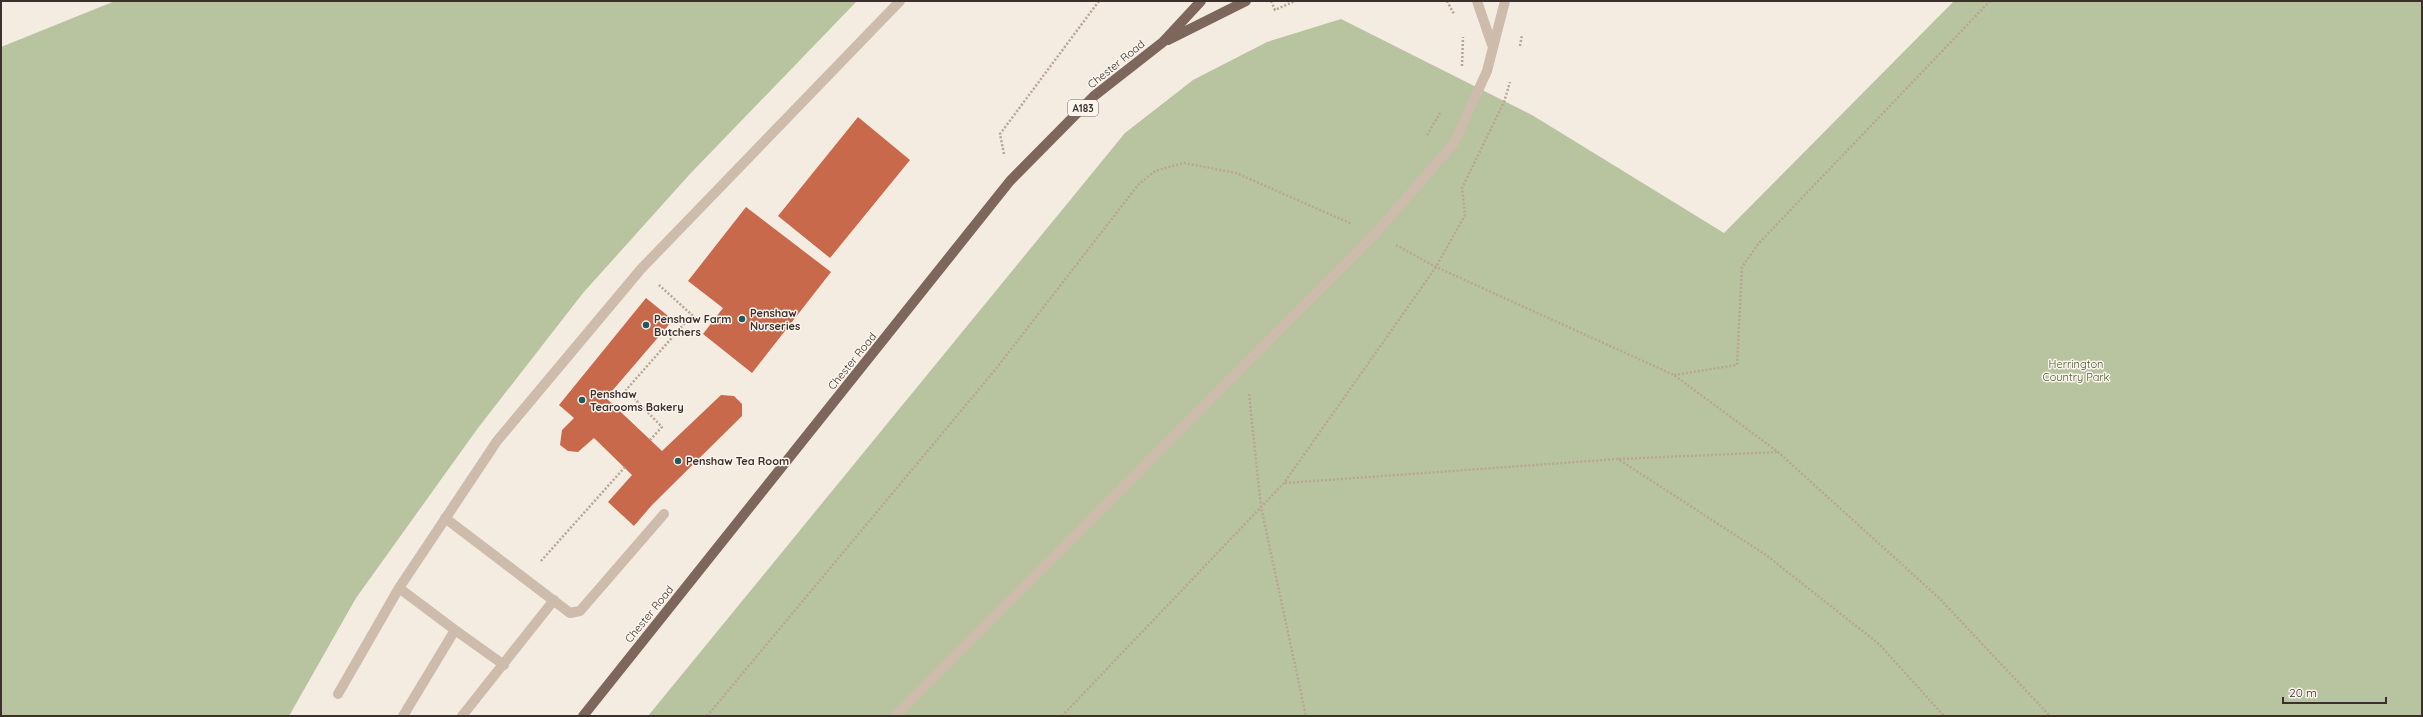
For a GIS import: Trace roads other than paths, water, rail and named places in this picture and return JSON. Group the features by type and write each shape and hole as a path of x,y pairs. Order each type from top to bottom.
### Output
{"main road":[{"name":"Chester Road","path":"583,716 1010,181 1094,96 1162,42 1201,1"},
{"name":"Chester Road","path":"1162,42 1246,1"}],"street":[{"path":"338,694 399,588 497,441 640,269 900,1"},
{"path":"1477,1 1492,45"},
{"path":"895,716 1375,234 1454,143 1480,90 1487,71 1492,45 1505,7 1505,1"},
{"path":"445,518 570,612 580,611 664,514"},
{"path":"399,588 504,665"},
{"path":"462,716 504,665 554,600"},
{"path":"403,716 455,630"}],"place":[{"name":"Penshaw Nurseries","path":"742,319"},
{"name":"Penshaw Farm Butchers","path":"646,325"},
{"name":"Penshaw Tearooms Bakery","path":"582,400"},
{"name":"Penshaw Tea Room","path":"678,461"}],"park label":[{"name":"Herrington Country Park","path":"2076,370"}]}
